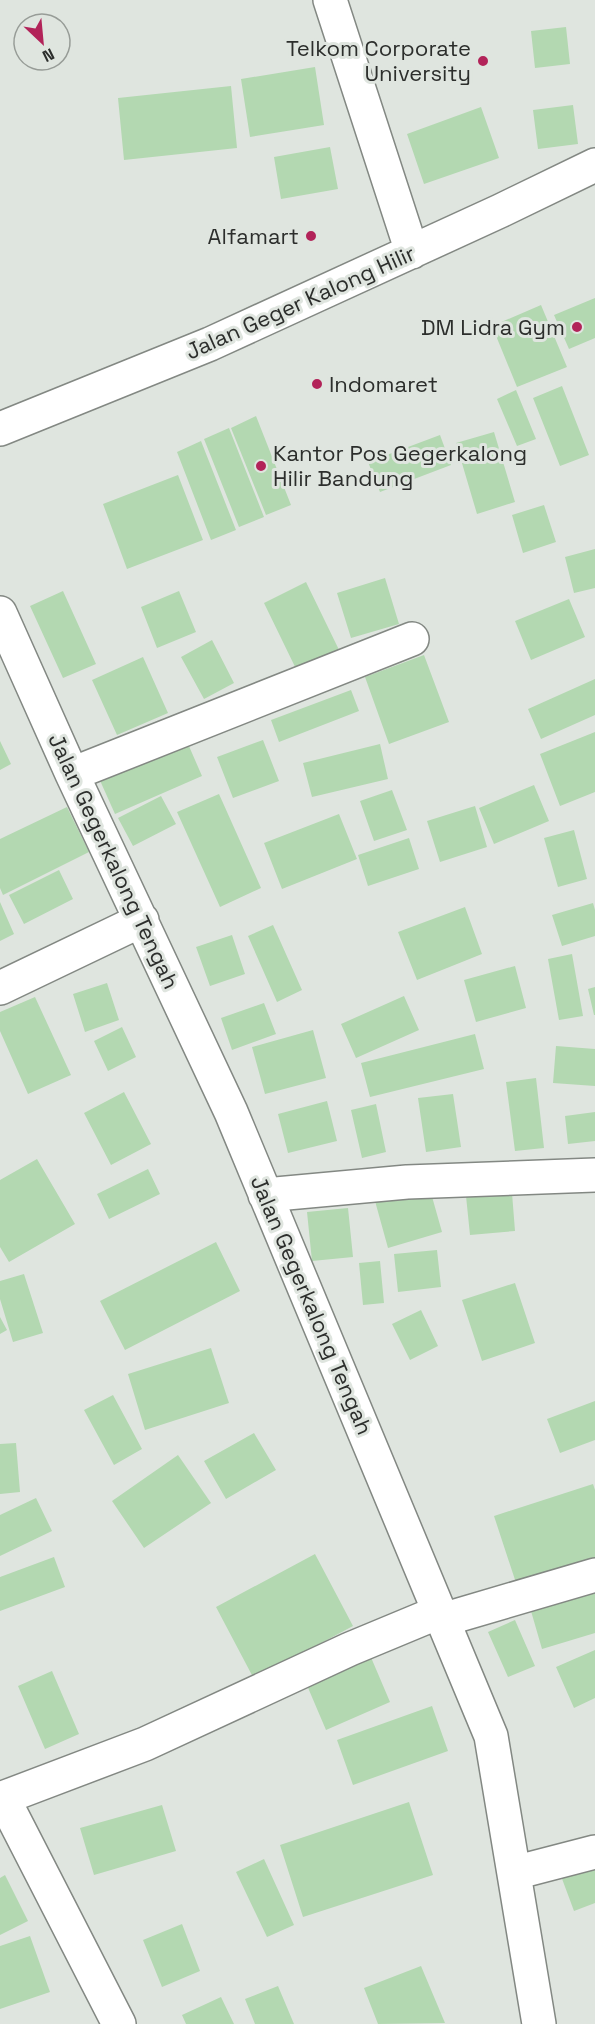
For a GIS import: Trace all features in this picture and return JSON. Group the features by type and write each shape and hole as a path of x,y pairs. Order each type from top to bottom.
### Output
{"street":[{"path":"330,0 411,252"},
{"name":"Jalan Geger Kalong Hilir","path":"0,429 210,344 595,165"},
{"name":"Jalan Gegerkalong Tengah","path":"0,613 72,774 231,1112 492,1737 539,2024"},
{"path":"72,774 412,639"},
{"path":"0,988 142,920"},
{"path":"265,1196 407,1182 595,1175"},
{"path":"119,2024 1,1798 145,1744 350,1649 441,1616 595,1575"},
{"path":"514,1873 595,1852"}],"building":[{"path":"566,27 570,64 535,68 531,31"},
{"path":"315,67 324,125 250,137 241,79"},
{"path":"231,86 237,148 124,160 118,98"},
{"path":"573,105 578,144 538,149 533,110"},
{"path":"481,107 499,158 424,184 407,134"},
{"path":"330,147 338,189 281,199 274,157"},
{"name":"DM Lidra Gym","path":"595,298 595,338 569,349 554,315"},
{"path":"541,305 567,367 517,387 492,326"},
{"path":"562,386 589,455 560,466 533,398"},
{"path":"516,390 536,439 517,446 497,399"},
{"name":"Kantor Pos Gegerkalong Hilir Bandung","path":"256,416 291,505 266,515 231,428"},
{"path":"229,428 264,517 239,527 204,439"},
{"path":"494,432 515,502 477,514 456,443"},
{"path":"440,435 451,465 380,492 368,462"},
{"path":"201,441 236,530 211,540 177,452"},
{"path":"178,475 203,540 127,569 103,504"},
{"path":"544,505 556,542 523,553 512,515"},
{"path":"595,549 595,588 574,593 565,557"},
{"path":"385,578 399,624 351,638 337,593"},
{"path":"306,582 341,654 299,675 264,603"},
{"path":"63,591 96,664 63,678 30,606"},
{"path":"179,591 196,632 157,648 141,607"},
{"path":"569,599 585,637 531,660 515,621"},
{"path":"212,640 234,683 204,699 181,657"},
{"path":"424,655 449,722 389,744 365,677"},
{"path":"143,657 168,713 117,735 92,680"},
{"path":"595,679 595,715 541,739 528,709"},
{"path":"351,690 359,711 279,742 271,720"},
{"path":"595,732 595,792 560,806 540,754"},
{"path":"185,737 202,776 115,814 98,776"},
{"path":"263,740 279,781 233,798 217,757"},
{"path":"0,741 11,764 0,770"},
{"path":"380,744 388,779 312,797 303,763"},
{"path":"534,785 549,821 494,844 479,808"},
{"path":"392,790 407,830 374,841 360,801"},
{"path":"219,794 261,888 220,907 177,812"},
{"path":"161,796 176,824 133,846 118,818"},
{"path":"475,806 487,847 440,862 427,821"},
{"path":"67,807 89,852 3,895 0,888 0,839"},
{"path":"339,814 357,859 282,889 264,843"},
{"path":"574,830 587,879 558,887 544,838"},
{"path":"409,838 419,869 368,886 358,855"},
{"path":"59,870 73,899 24,924 9,895"},
{"path":"0,902 14,934 0,941"},
{"path":"593,903 595,936 562,946 552,915"},
{"path":"465,907 482,954 417,980 398,932"},
{"path":"273,925 302,990 277,1002 248,936"},
{"path":"232,935 245,974 210,986 196,947"},
{"path":"572,954 583,1016 559,1020 548,959"},
{"path":"515,966 526,1008 476,1022 464,980"},
{"path":"107,983 119,1020 85,1032 73,994"},
{"path":"595,987 595,1015 594,1015 588,989"},
{"path":"404,996 419,1030 356,1058 341,1024"},
{"path":"35,997 71,1075 28,1094 0,1031 0,1012"},
{"path":"264,1003 276,1034 232,1050 221,1018"},
{"path":"122,1027 136,1057 108,1071 94,1041"},
{"path":"313,1030 326,1078 265,1094 252,1047"},
{"path":"475,1034 484,1069 370,1097 361,1063"},
{"path":"556,1046 595,1049 595,1086 553,1083"},
{"path":"536,1078 544,1148 515,1151 506,1082"},
{"path":"124,1092 151,1144 111,1165 84,1113"},
{"path":"453,1094 461,1147 426,1152 418,1098"},
{"path":"327,1101 337,1141 288,1153 278,1114"},
{"path":"376,1104 386,1152 362,1158 351,1110"},
{"path":"595,1112 595,1141 568,1144 565,1116"},
{"path":"37,1159 75,1224 9,1262 0,1247 0,1180"},
{"path":"148,1169 160,1194 109,1219 97,1194"},
{"path":"429,1186 442,1232 388,1248 375,1201"},
{"path":"512,1193 515,1231 470,1235 466,1196"},
{"path":"348,1208 353,1257 312,1261 307,1212"},
{"path":"216,1242 240,1291 125,1350 100,1301"},
{"path":"437,1250 441,1287 398,1292 394,1254"},
{"path":"380,1261 384,1303 363,1305 359,1263"},
{"path":"24,1274 43,1333 13,1342 0,1299 0,1281"},
{"path":"515,1283 535,1343 482,1361 462,1300"},
{"path":"421,1310 438,1346 410,1360 392,1324"},
{"path":"0,1317 7,1330 0,1334"},
{"path":"211,1348 229,1403 145,1430 128,1374"},
{"path":"113,1395 142,1449 114,1465 84,1410"},
{"path":"595,1401 595,1440 560,1453 547,1419"},
{"path":"254,1433 276,1470 226,1499 204,1461"},
{"path":"16,1443 20,1492 0,1494 0,1444"},
{"path":"178,1455 211,1503 144,1548 112,1501"},
{"path":"593,1484 595,1490 595,1568 519,1592 494,1516"},
{"path":"36,1498 52,1531 0,1556 0,1515"},
{"path":"315,1554 353,1626 254,1679 216,1607"},
{"path":"54,1557 65,1587 0,1611 0,1577"},
{"path":"595,1592 595,1633 542,1649 531,1611"},
{"path":"515,1620 535,1666 508,1677 488,1632"},
{"path":"595,1650 595,1698 574,1708 556,1667"},
{"path":"370,1655 390,1702 326,1730 306,1683"},
{"path":"52,1671 79,1734 45,1749 18,1686"},
{"path":"432,1706 448,1751 353,1785 337,1740"},
{"path":"409,1802 433,1875 303,1917 280,1845"},
{"path":"162,1805 176,1851 94,1875 80,1828"},
{"path":"264,1859 294,1925 267,1937 236,1872"},
{"path":"595,1864 595,1903 574,1911 561,1876"},
{"path":"5,1875 28,1921 0,1935 0,1878"},
{"path":"182,1924 200,1971 162,1987 143,1940"},
{"path":"30,1936 50,1992 0,2009 0,1946"},
{"path":"421,1966 445,2023 378,2024 364,1988"},
{"path":"278,1986 294,2024 255,2024 245,1999"},
{"path":"221,1997 234,2024 186,2024 182,2015"}],"place":[{"name":"Telkom Corporate University","path":"483,61"},
{"name":"Alfamart","path":"311,236"},
{"name":"DM Lidra Gym","path":"577,327"},
{"name":"Indomaret","path":"317,384"},
{"name":"Kantor Pos Gegerkalong Hilir Bandung","path":"261,466"}]}
